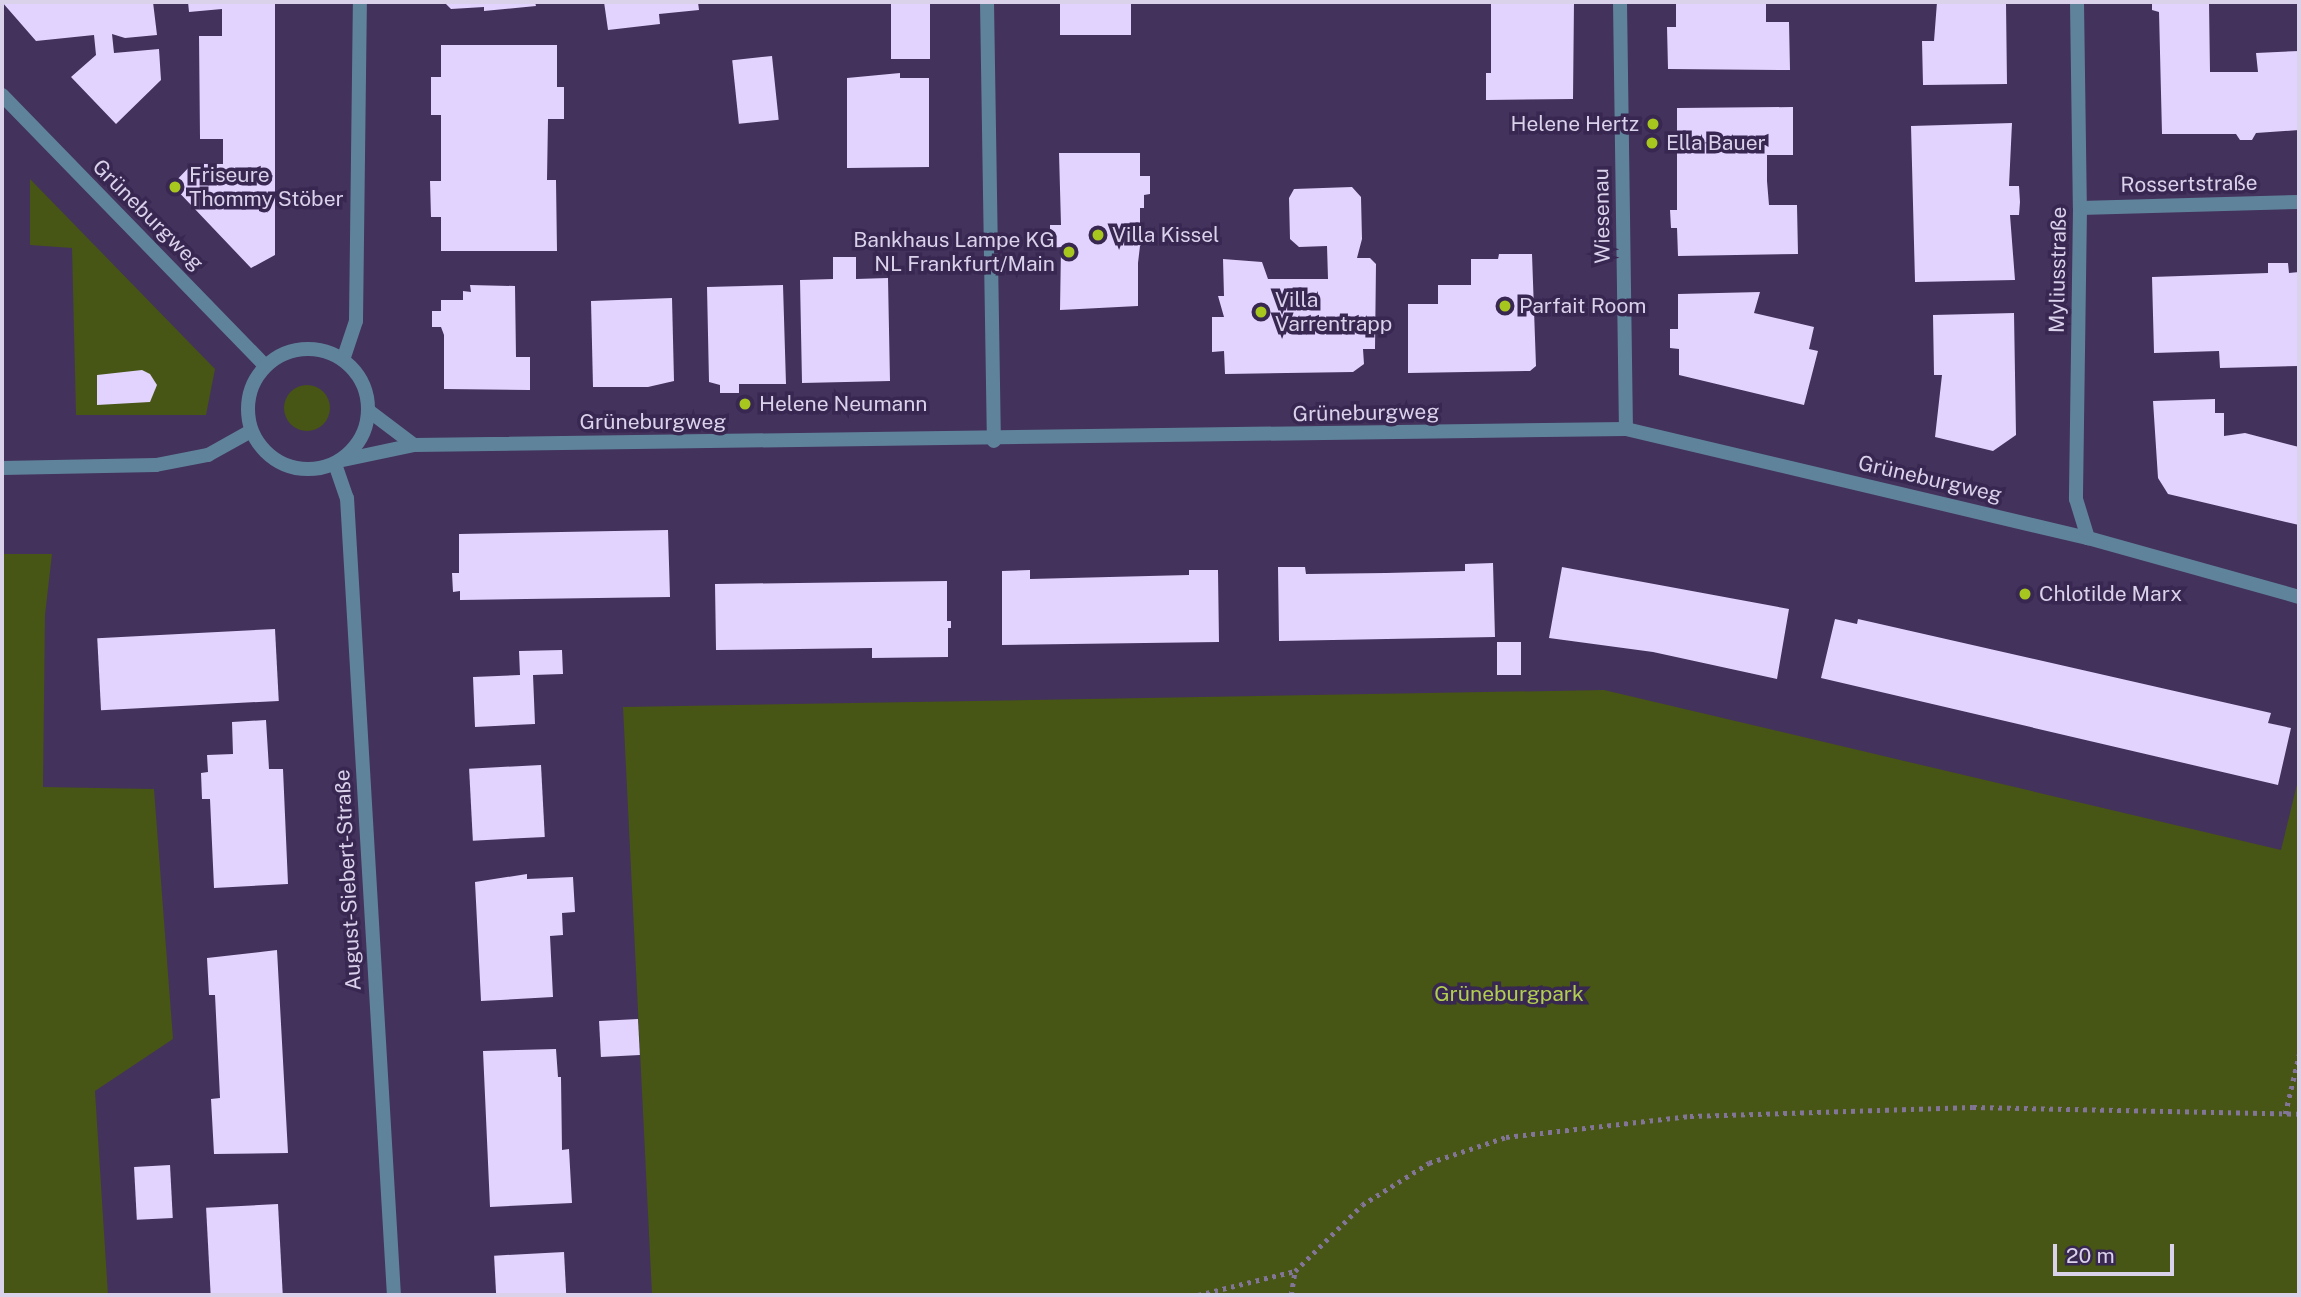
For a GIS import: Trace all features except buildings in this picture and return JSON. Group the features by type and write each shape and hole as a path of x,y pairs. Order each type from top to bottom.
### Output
{"street":[{"path":"343,360 356,321 360,2"},
{"path":"987,2 995,440"},
{"name":"Wiesenau","path":"1620,2 1626,429"},
{"name":"Myliusstraße","path":"2077,2 2080,208 2076,499 2088,538"},
{"name":"Grüneburgweg","path":"2,95 265,365"},
{"name":"Rossertstraße","path":"2080,208 2299,202"},
{"path":"316,349 343,360 367,387 369,411 362,436 339,462 300,471 275,459 251,431 245,409 250,384 265,365 291,351 316,349"},
{"path":"369,411 414,445"},
{"name":"Grüneburgweg","path":"339,462 414,445 995,440 1626,429 2088,538 2299,597"},
{"path":"2,468 156,465 208,455 251,431"},
{"name":"August-Siebert-Straße","path":"339,462 347,498 394,1295"}],"path":[{"path":"2285,1114 2299,1055"},
{"path":"1198,1295 1295,1272 1362,1205 1429,1163 1506,1137 1690,1116 1973,1107 2299,1114"},
{"path":"1291,1295 1295,1272"}],"green space":[{"path":"30,179 215,369 206,415 76,415 72,248 30,245"},
{"path":"307,385 323,392 330,408 323,424 307,431 291,424 284,408 291,392"},
{"path":"2,554 52,554 45,615 43,787 154,789 173,1039 95,1091 108,1295 2,1295"},
{"name":"Grüneburgpark","path":"1604,690 2281,850 2299,776 2299,1295 652,1295 623,707"}],"place":[{"name":"Helene Hertz","path":"1653,124"},
{"name":"Ella Bauer","path":"1652,143"},
{"name":"Friseure Thommy Stöber","path":"175,187"},
{"name":"Villa Kissel","path":"1098,235"},
{"name":"Bankhaus Lampe KG NL Frankfurt/Main","path":"1069,252"},
{"name":"Parfait Room","path":"1505,306"},
{"name":"Villa Varrentrapp","path":"1261,312"},
{"name":"Helene Neumann","path":"745,404"},
{"name":"Chlotilde Marx","path":"2025,594"}]}
